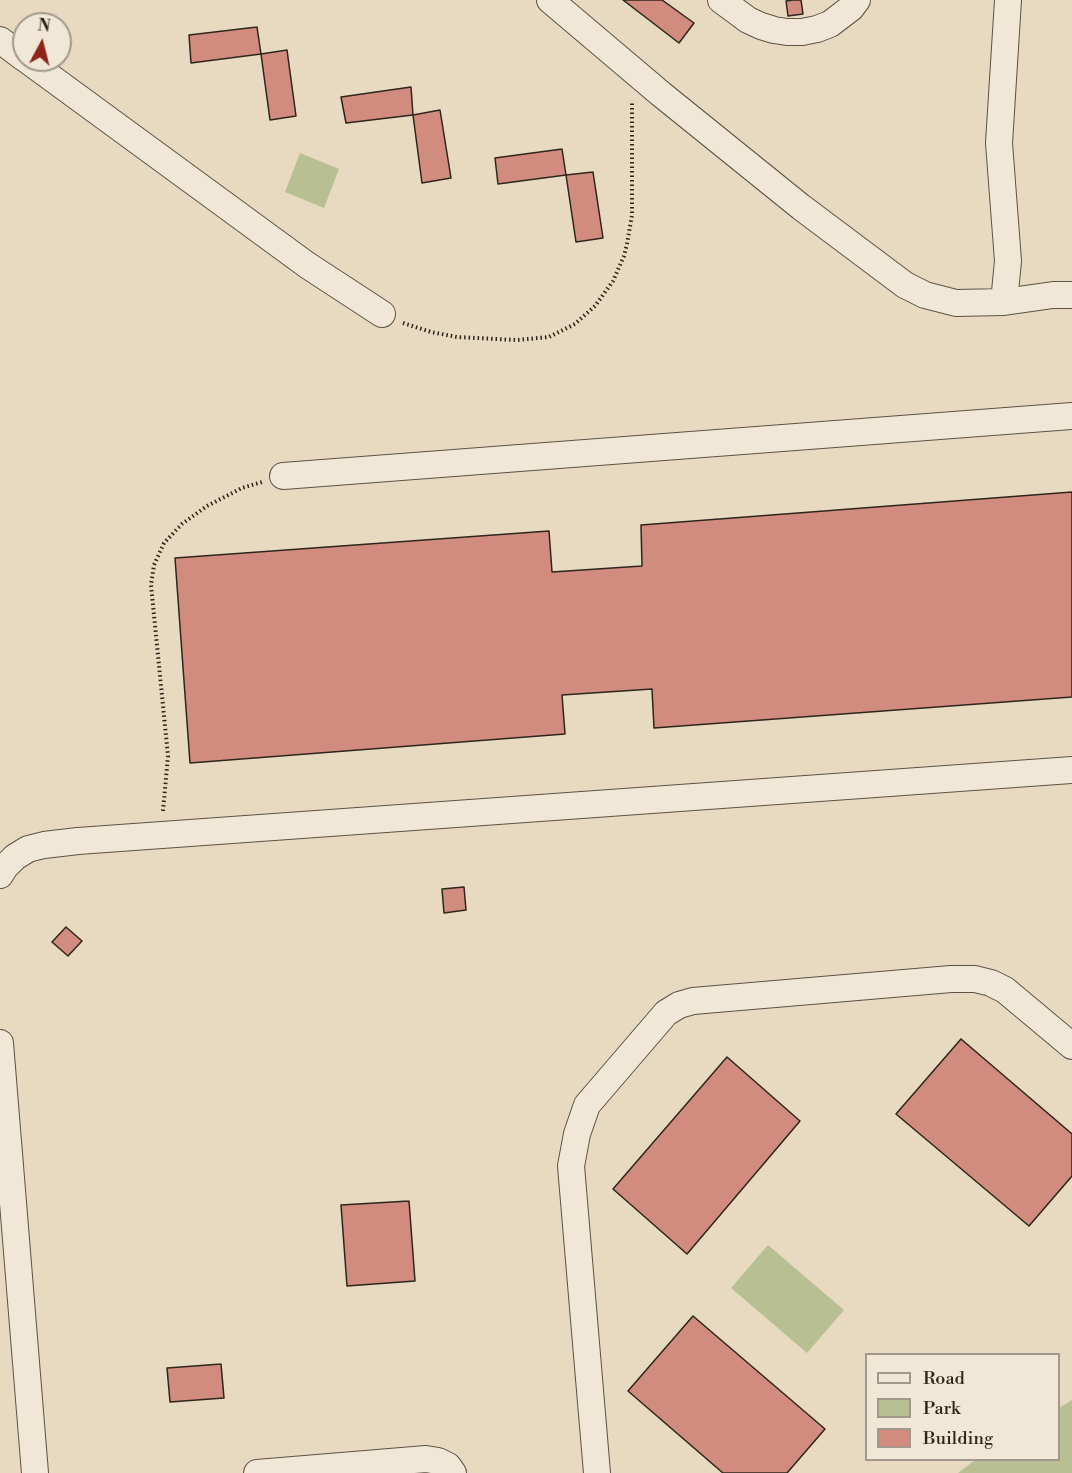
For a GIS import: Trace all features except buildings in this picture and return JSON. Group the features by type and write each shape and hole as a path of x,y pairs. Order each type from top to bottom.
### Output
{"lane":[{"path":"550,0 801,207 905,285 925,295 956,303 1004,302 1053,295 1072,295"},
{"path":"722,0 748,20 761,26 787,32 802,32 830,24 851,8 857,0"},
{"path":"1004,302 1008,261 999,143 1008,0"},
{"path":"0,40 12,49"},
{"path":"43,72 298,259 382,314"},
{"path":"283,476 1072,416"},
{"path":"0,875 15,857 28,849 44,845 1072,770"},
{"path":"597,1473 571,1166 576,1134 586,1106 666,1013 693,1000 975,979 1005,990 1072,1046"},
{"path":"0,1043 6,1200 35,1473"},
{"path":"257,1473 426,1459 448,1466 453,1473"}],"path":[{"path":"382,314 406,324 448,335 489,340 517,340 549,337 575,324 595,306 613,281 624,256 632,215 633,70"},
{"path":"159,836 168,756 151,585 154,565 164,543 182,524 207,506 242,488 283,476"}],"green space":[{"path":"300,153 339,169 324,208 285,192"},
{"path":"768,1245 844,1310 807,1353 731,1288"},
{"path":"1072,1400 1072,1473 958,1473 974,1461 1060,1461 1060,1407"}]}
